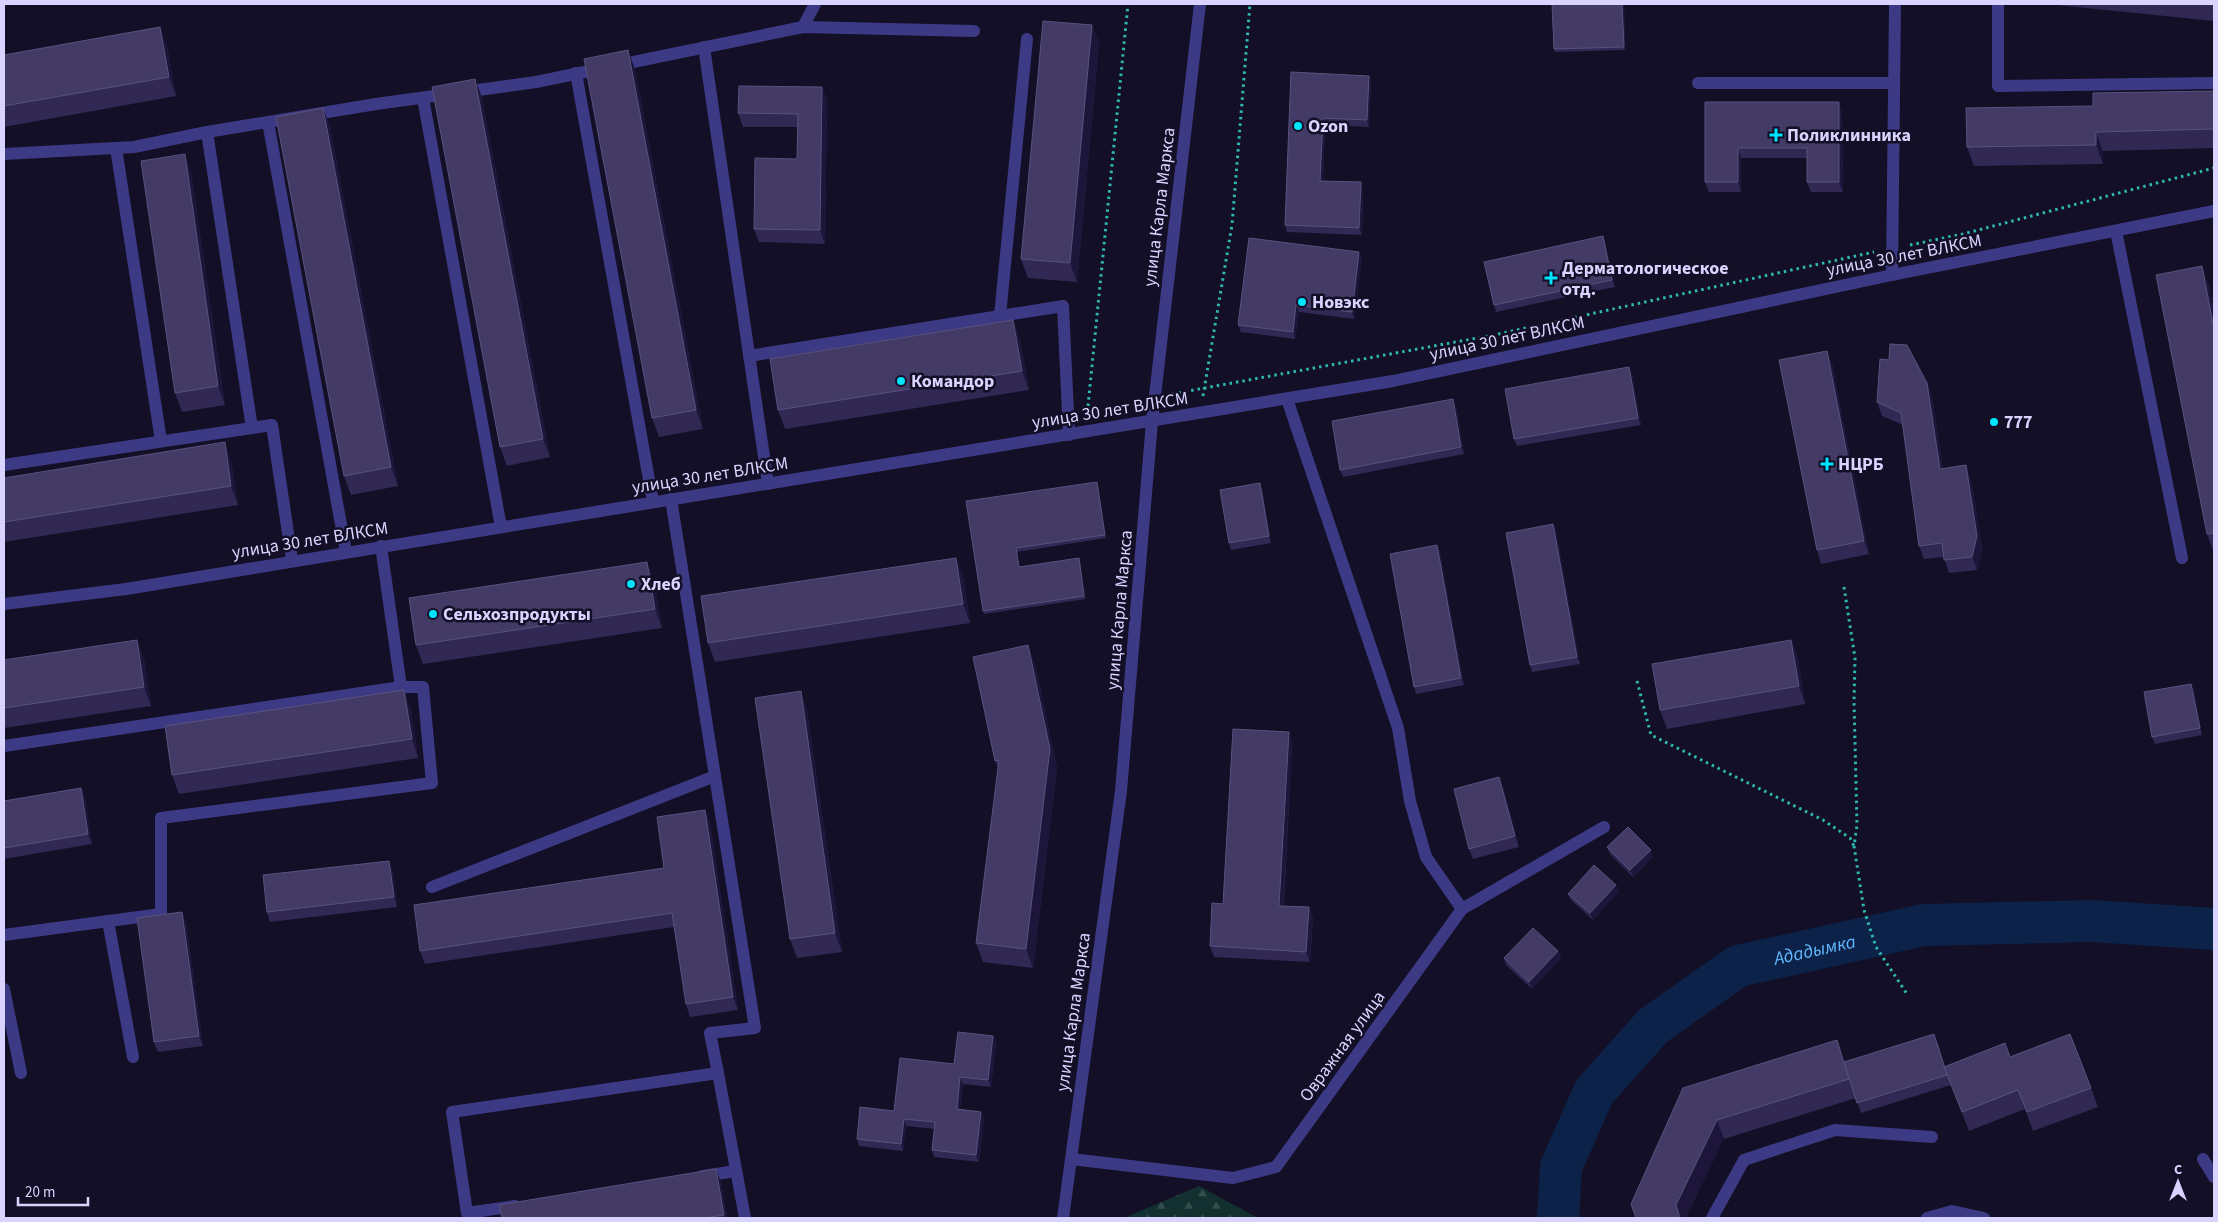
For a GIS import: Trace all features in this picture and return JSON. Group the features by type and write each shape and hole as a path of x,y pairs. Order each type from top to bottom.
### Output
{"street":[{"path":"803,27 815,4"},
{"name":"улица Карла Маркса","path":"1063,1218 1122,791 1152,422 1200,4"},
{"path":"1892,275 1895,4"},
{"path":"1998,4 1998,86 2214,83"},
{"path":"4,154 134,147 206,132 536,82 803,27 974,31"},
{"path":"1000,316 1027,39"},
{"path":"704,47 768,484"},
{"path":"576,74 653,502"},
{"path":"1698,83 1894,83"},
{"path":"423,98 501,526"},
{"path":"268,122 346,552"},
{"path":"206,132 252,428"},
{"path":"116,148 161,442"},
{"name":"улица 30 лет ВЛКСМ","path":"4,604 126,589 292,560 1152,422 1393,381 1892,275 2214,211"},
{"path":"2116,231 2182,558"},
{"path":"749,356 1063,306 1068,435"},
{"path":"1287,398 1398,728 1410,801 1426,857 1462,909"},
{"path":"4,465 272,426 292,560"},
{"path":"671,499 754,1028 710,1033 745,1218"},
{"path":"381,546 401,687"},
{"path":"4,746 401,687 424,687 432,783 161,818 161,914 4,935"},
{"path":"432,887 715,776"},
{"name":"Овражная улица","path":"1071,1159 1233,1178 1276,1167 1462,909 1604,827"},
{"path":"108,921 133,1056"},
{"path":"4,989 21,1073"},
{"path":"525,1204 468,1216 452,1112 718,1073"},
{"path":"1712,1218 1744,1160 1835,1130 1932,1136"},
{"path":"2203,1159 2214,1177"},
{"path":"688,1178 736,1171"},
{"path":"1927,1218 1952,1211 1984,1218"}],"path":[{"path":"1089,432 1086,416 1128,4"},
{"path":"1198,413 1232,225 1250,4"},
{"path":"1155,398 1494,334 1963,234 2214,168"},
{"path":"1844,587 1855,658 1854,702 1857,825 1854,846 1864,910 1876,947 1907,994"},
{"path":"1637,681 1651,735 1823,820 1850,838 1854,846"}],"green space":[{"path":"1199,1186 1258,1218 1124,1218"}],"building":[{"path":"1552,4 1622,4 1624,47 1554,49"},
{"path":"1043,21 1092,25 1070,263 1021,259"},
{"path":"160,27 169,77 4,106 4,55"},
{"path":"628,50 696,410 652,418 584,59"},
{"path":"1291,72 1369,76 1367,120 1323,118 1320,181 1361,182 1359,228 1285,225"},
{"path":"475,79 543,439 500,447 432,87"},
{"path":"739,86 822,87 820,230 754,229 755,158 797,159 798,114 738,113"},
{"path":"2214,91 2214,129 2096,132 2096,145 1967,147 1966,108 2093,106 2093,93"},
{"name":"Поликлинника","path":"1705,102 1839,102 1839,182 1807,182 1807,148 1738,148 1738,182 1705,182"},
{"path":"323,108 391,467 344,476 276,117"},
{"path":"185,154 218,386 175,393 141,161"},
{"name":"Дерматологическое отд.","path":"1603,236 1612,280 1494,305 1484,262"},
{"path":"1249,238 1359,252 1352,312 1296,305 1293,332 1238,325"},
{"path":"2202,266 2214,329 2214,533 2207,534 2156,275"},
{"path":"1013,320 1022,371 778,410 770,359"},
{"path":"1890,344 1907,345 1927,383 1940,469 1966,465 1977,536 1972,557 1944,560 1942,543 1919,546 1901,413 1877,402 1880,359 1889,360"},
{"name":"НЦРБ","path":"1827,351 1864,541 1817,550 1779,360"},
{"path":"1629,367 1638,418 1514,439 1505,389"},
{"path":"1453,399 1461,447 1340,470 1332,421"},
{"path":"225,442 231,486 4,522 4,478"},
{"path":"1097,482 1105,535 1016,548 1019,567 1079,558 1084,596 983,611 966,501"},
{"path":"1260,483 1269,536 1229,543 1220,490"},
{"path":"1553,524 1577,657 1530,665 1506,533"},
{"path":"1437,545 1461,678 1414,687 1390,554"},
{"path":"956,558 963,604 708,643 701,596"},
{"path":"647,562 655,609 416,645 409,598"},
{"path":"137,640 144,687 4,708 4,660"},
{"path":"1791,640 1799,686 1660,710 1652,664"},
{"path":"1028,645 1050,749 1026,949 976,943 999,760 995,761 973,657"},
{"path":"2191,684 2200,728 2152,737 2144,692"},
{"path":"404,690 412,739 172,775 165,726"},
{"path":"801,691 835,933 790,939 755,698"},
{"path":"1233,729 1289,732 1279,906 1309,907 1306,952 1210,946 1212,903 1223,904"},
{"path":"1499,777 1515,836 1469,849 1454,789"},
{"path":"81,788 88,834 4,848 4,801"},
{"path":"705,810 733,997 686,1004 672,913 420,951 414,905 664,868 657,817"},
{"path":"1628,827 1651,850 1630,870 1607,847"},
{"path":"389,861 394,897 267,912 263,875"},
{"path":"1594,865 1616,885 1590,913 1568,894"},
{"path":"182,912 199,1036 154,1042 137,918"},
{"path":"1533,928 1558,951 1529,982 1504,958"},
{"path":"958,1032 993,1036 988,1080 960,1077 957,1109 981,1112 976,1155 932,1150 935,1122 904,1119 901,1144 857,1139 860,1107 894,1111 900,1058 954,1064"},
{"path":"1934,1034 1947,1075 1857,1103 1844,1062"},
{"path":"2070,1034 2091,1088 2027,1112 2018,1090 1962,1112 1944,1067 2005,1043 2010,1057"},
{"path":"1837,1040 1849,1079 1717,1120 1676,1205 1680,1218 1636,1218 1631,1204 1683,1088"},
{"path":"716,1169 724,1215 704,1218 502,1218 499,1205"}],"waterway":[{"name":"Ададымка","path":"1558,1218 1561,1167 1594,1092 1653,1026 1738,966 1924,925 2092,921 2214,929"}],"place":[{"name":"Ozon","path":"1298,126"},
{"name":"Поликлинника","path":"1776,135"},
{"name":"Дерматологическое отд.","path":"1551,278"},
{"name":"Новэкс","path":"1302,302"},
{"name":"Командор","path":"901,381"},
{"name":"777","path":"1994,422"},
{"name":"НЦРБ","path":"1827,464"},
{"name":"Хлеб","path":"631,584"},
{"name":"Сельхозпродукты","path":"433,614"}]}
